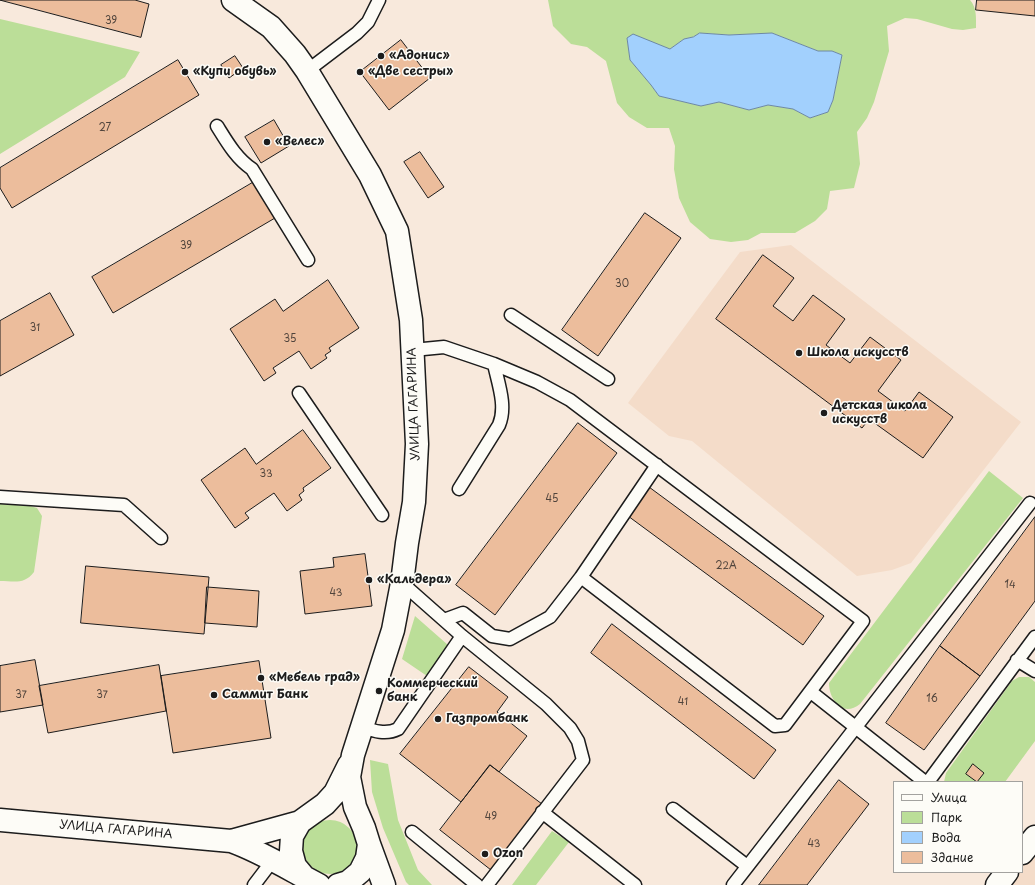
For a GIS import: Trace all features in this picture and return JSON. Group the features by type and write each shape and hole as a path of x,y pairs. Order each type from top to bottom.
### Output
{"street":[{"name":"УЛИЦА ГАГАРИНА","path":"233,0 271,28 295,54 307,71 370,175 396,227 411,320 417,444 414,502 402,583 393,630 354,755"},
{"path":"316,883 295,866 291,851 292,836 305,818 325,804 335,793 354,755"},
{"path":"354,755 350,777 355,807 384,885"},
{"path":"231,841 305,818 325,809 341,810 354,816 366,836 367,858 360,872 348,882 338,885"},
{"name":"УЛИЦА ГАГАРИНА","path":"0,820 231,841"},
{"path":"1023,852 1035,837"},
{"path":"231,841 243,845 316,883"},
{"path":"997,885 1006,873"}],"lane":[{"path":"307,71 357,33 368,22 379,0"},
{"path":"217,126 235,154 243,163 252,169 308,260"},
{"path":"510,315 608,379"},
{"path":"413,350 444,347 494,364 537,382 570,400 863,621 785,725 774,726 581,578"},
{"path":"458,489 500,425 503,417 502,401 494,364"},
{"path":"299,393 382,515"},
{"path":"444,620 463,613 492,636 510,639 550,617 581,578 657,465"},
{"path":"0,497 124,505 161,538"},
{"path":"732,885 1030,503"},
{"path":"402,583 462,636 546,704 570,728 578,741 582,760 487,885"},
{"path":"362,727 374,731 391,733 398,729 462,636"},
{"path":"929,781 1035,637"},
{"path":"1017,660 1035,670"},
{"path":"811,692 924,781"},
{"path":"673,810 747,866"},
{"path":"542,812 635,885"},
{"path":"412,832 477,885"},
{"path":"254,885 273,860"}],"shaded area":[{"name":"Детская школа искусств","path":"791,245 1021,422 911,563 892,570 857,576 692,441 669,436 628,403 740,252"},
{"path":"1035,846 1035,885 1004,885 1014,873 1023,873 1023,862"}],"green space":[{"path":"548,0 970,0 976,13 976,28 963,30 952,29 917,19 905,18 887,26 889,51 874,102 867,118 857,132 860,164 854,188 830,191 827,209 815,221 795,233 761,233 748,240 731,242 710,239 690,222 679,198 674,169 675,146 669,128 647,128 629,117 617,103 606,61 587,47 571,44 553,26","holes":["700,33 729,35 772,33 818,51 832,51 842,55 833,100 828,112 810,118 793,109 768,105 749,110 719,102 701,106 659,96 630,60 627,38 633,35 670,49 684,39 693,37"]},
{"path":"0,19 140,52 125,77 0,154"},
{"path":"989,471 1023,498 860,704 854,708 848,709 838,705 831,695 829,683"},
{"path":"0,504 30,506 37,508 42,516 34,572 23,581 0,581"},
{"path":"415,616 448,645 427,676 402,659"},
{"path":"1019,677 1029,677 1035,682 1035,741 1006,781 944,781 946,773 1012,681"},
{"path":"370,760 388,764 398,820 418,870 432,885 409,885 406,882 383,828 372,792"},
{"path":"330,820 340,822 349,828 355,837 357,847 355,857 349,866 340,872 330,874 320,872 311,866 305,857 303,847 305,837 311,828 320,822"},
{"path":"552,831 569,842 536,885 512,885"}],"water":[{"path":"700,33 729,35 772,33 818,51 832,51 842,55 833,100 828,112 810,118 793,109 768,105 749,110 719,102 701,106 659,96 630,60 627,38 633,34 670,49 684,39 693,37"}],"building":[{"path":"0,0 135,0 149,4 141,37"},
{"path":"977,0 1035,0 1035,16 976,10"},
{"path":"401,40 430,78 389,110 360,72"},
{"path":"235,56 243,68 229,78 221,65"},
{"path":"178,60 199,95 12,208 0,188 0,168"},
{"name":"«Велес»","path":"274,120 289,146 261,163 245,137"},
{"path":"420,152 444,187 428,198 404,162"},
{"path":"254,182 275,218 113,313 92,277"},
{"path":"645,213 681,238 598,356 562,330"},
{"name":"Школа искусств","path":"763,255 794,278 773,306 793,321 813,295 845,319 826,345 850,363 870,337 901,360 878,391 905,411 919,392 953,417 923,458 869,419 862,428 716,319"},
{"path":"328,280 359,328 329,348 331,351 325,355 327,358 311,369 299,351 273,368 276,373 264,381 230,329 275,299 283,311"},
{"path":"50,293 74,335 0,376 0,321"},
{"path":"578,423 617,453 495,615 456,585"},
{"path":"303,430 331,468 303,488 304,491 299,495 302,500 287,511 274,493 245,513 249,518 235,528 201,480 245,448 256,464"},
{"path":"649,487 824,616 803,645 628,516"},
{"path":"1035,517 1035,601 980,676 940,646"},
{"path":"365,554 372,606 305,614 300,571 334,567 333,558"},
{"path":"86,566 209,577 204,634 81,623"},
{"path":"207,587 259,591 257,627 205,623"},
{"path":"612,624 776,750 754,779 591,653"},
{"path":"940,646 980,676 924,750 886,723"},
{"path":"35,660 43,705 0,712 0,666"},
{"name":"Саммит Банк","path":"259,661 271,738 173,753 161,676"},
{"path":"159,665 166,711 48,733 39,686"},
{"path":"469,667 508,697 497,712 527,736 499,772 490,765 461,802 400,754"},
{"path":"973,764 984,773 978,781 966,774"},
{"path":"490,765 542,804 491,870 440,830"},
{"path":"839,780 869,804 807,885 759,885"}],"place":[{"name":"«Адонис»","path":"381,56"},
{"name":"«Купи обувь»","path":"185,72"},
{"name":"«Две сестры»","path":"360,72"},
{"name":"«Велес»","path":"267,142"},
{"name":"Школа искусств","path":"799,353"},
{"name":"Детская школа искусств","path":"824,413"},
{"name":"«Кальдера»","path":"369,580"},
{"name":"«Мебель град»","path":"261,678"},
{"name":"Коммерческий банк","path":"379,691"},
{"name":"Саммит Банк","path":"214,695"},
{"name":"Газпромбанк","path":"438,719"},
{"name":"Ozon","path":"485,854"}]}
